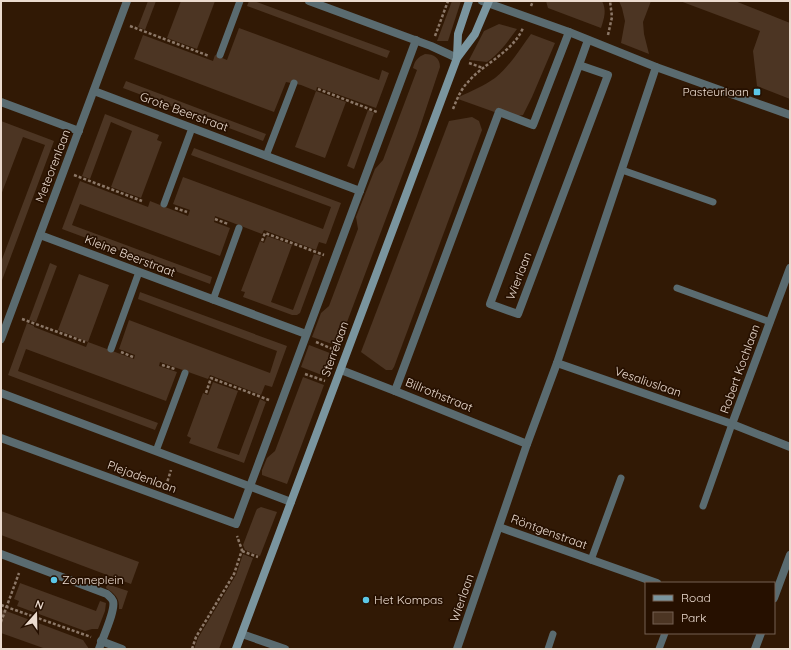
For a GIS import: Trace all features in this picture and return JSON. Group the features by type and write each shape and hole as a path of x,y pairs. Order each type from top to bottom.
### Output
{"street":[{"name":"Meteorenlaan","path":"1,339 128,1"},
{"path":"309,1 416,40 457,58"},
{"name":"Sterrelaan","path":"457,58 458,34 469,1"},
{"path":"486,2 569,32 656,67 790,115"},
{"name":"Sterrelaan","path":"236,649 457,58 475,34 486,2"},
{"path":"396,391 499,112 533,125 569,32"},
{"path":"236,524 416,40"},
{"name":"Wierlaan","path":"579,65 608,75 518,314 490,304 588,40"},
{"name":"Wierlaan","path":"457,649 527,444 557,363 656,67"},
{"name":"Grote Beerstraat","path":"94,91 360,191"},
{"path":"1,102 79,131"},
{"name":"Kleine Beerstraat","path":"40,235 306,334"},
{"name":"Robert Kochlaan","path":"732,424 790,268"},
{"name":"Vesaliuslaan","path":"557,363 732,424 790,447"},
{"name":"Billrothstraat","path":"340,370 527,444"},
{"path":"1,393 292,502"},
{"name":"Plejadenlaan","path":"1,438 236,524"},
{"name":"Röntgenstraat","path":"499,527 653,582"},
{"path":"1,554 107,594 112,600 114,606 100,645 122,649"},
{"path":"775,595 790,555"},
{"path":"242,634 285,649"},
{"path":"755,649 761,634"}],"lane":[{"path":"220,55 240,1"},
{"path":"266,156 294,83"},
{"path":"164,204 192,128"},
{"path":"622,170 713,202"},
{"path":"212,300 239,228"},
{"path":"111,348 140,272"},
{"name":"Robert Kochlaan","path":"677,288 770,322"},
{"path":"156,451 185,373"},
{"path":"702,506 732,424"},
{"name":"Röntgenstraat","path":"591,560 621,478"},
{"path":"548,649 553,634"},
{"path":"659,649 665,634"}],"path":[{"path":"431,46 448,1"},
{"path":"605,47 612,17 610,1"},
{"path":"450,115 468,81 483,68 496,60 513,43 520,35 527,17"},
{"path":"119,23 213,57 214,53 220,55"},
{"path":"318,89 388,115"},
{"path":"64,171 142,201"},
{"path":"262,240 265,233 334,259"},
{"path":"10,315 85,342"},
{"path":"306,334 316,343 347,354"},
{"path":"293,370 335,384"},
{"path":"206,393 211,378 280,404"},
{"path":"161,497 176,458"},
{"path":"192,649 196,637 234,574 242,551 234,529 236,524"},
{"path":"242,551 269,561"},
{"path":"1,622 23,562"},
{"path":"1,604 100,645"}],"green space":[{"path":"148,1 156,1 145,30 138,27"},
{"path":"181,1 215,1 197,49 167,38"},
{"path":"249,1 254,1 390,51 387,58 247,6"},
{"path":"452,1 461,1 448,41 437,41"},
{"path":"546,1 602,1 605,11 601,28 548,8"},
{"path":"619,1 651,1 643,22 644,34 649,54 621,43 625,21"},
{"path":"680,1 735,1 790,23 790,99 757,86 753,51 760,31"},
{"path":"499,24 517,29 500,51 487,62 469,60 484,31"},
{"path":"239,28 379,80 382,70 389,73 376,108 317,87 316,91 301,85 286,82 274,112 134,59 143,35 213,61 215,55 227,60"},
{"path":"531,34 555,43 523,115 513,117 500,114 458,99 459,97 495,78 514,57"},
{"path":"425,54 436,57 439,61 440,67 417,136 338,346 312,337 321,313 329,306 358,229 356,217 375,169 383,160 417,70 413,68 416,61"},
{"path":"126,81 266,134 263,141 123,88"},
{"path":"316,91 346,102 325,158 295,147"},
{"path":"368,110 374,113 354,169 347,166"},
{"path":"105,114 159,135 157,140 162,142 141,198 111,187 132,131 111,122 90,179 82,176"},
{"path":"472,117 479,121 482,130 394,367 392,370 386,370 361,352 449,121"},
{"path":"1,121 54,141 1,283 1,262 45,145 23,137 1,195"},
{"path":"194,148 341,203 326,244 319,242 316,250 264,230 262,234 215,216 214,222 230,228 220,256 80,204 72,225 212,277 210,284 62,229 80,181 148,207 150,201 188,216 190,210 173,204 183,177 323,229 331,207 191,155"},
{"path":"267,236 292,245 271,302 293,310 314,254 321,256 300,313 297,315 292,315 243,297 245,292 241,291 260,241 264,243"},
{"path":"50,263 57,266 36,322 29,320"},
{"path":"79,274 109,285 88,342 58,330"},
{"path":"140,292 287,346 272,387 265,385 261,395 210,375 208,379 160,362 159,366 177,372 166,401 26,349 18,371 158,423 155,430 8,375 27,323 86,347 88,342 134,359 135,355 119,349 129,320 270,373 277,351 138,299"},
{"path":"309,345 335,355 327,377 301,367"},
{"path":"303,377 324,385 287,484 262,475 262,470 267,458 275,451"},
{"path":"213,382 238,391 217,448 239,455 260,399 266,402 244,463 189,443 191,438 187,436 203,393 208,395"},
{"path":"261,507 277,512 260,556 245,550 243,545 256,511"},
{"path":"1,511 139,562 131,584 1,535"},
{"path":"243,554 253,558 219,649 194,649 198,638 236,575"},
{"path":"20,583 96,611 100,601 106,603 105,611 98,629 85,631 17,606 19,601 14,599"},
{"path":"107,584 128,591 122,609 119,609 119,602 116,596 106,588"},
{"path":"1,609 83,640 89,649 46,649 1,633"}],"place":[{"name":"Pasteurlaan","path":"757,92"},
{"name":"Zonneplein","path":"54,580"},
{"name":"Het Kompas","path":"366,600"}]}
